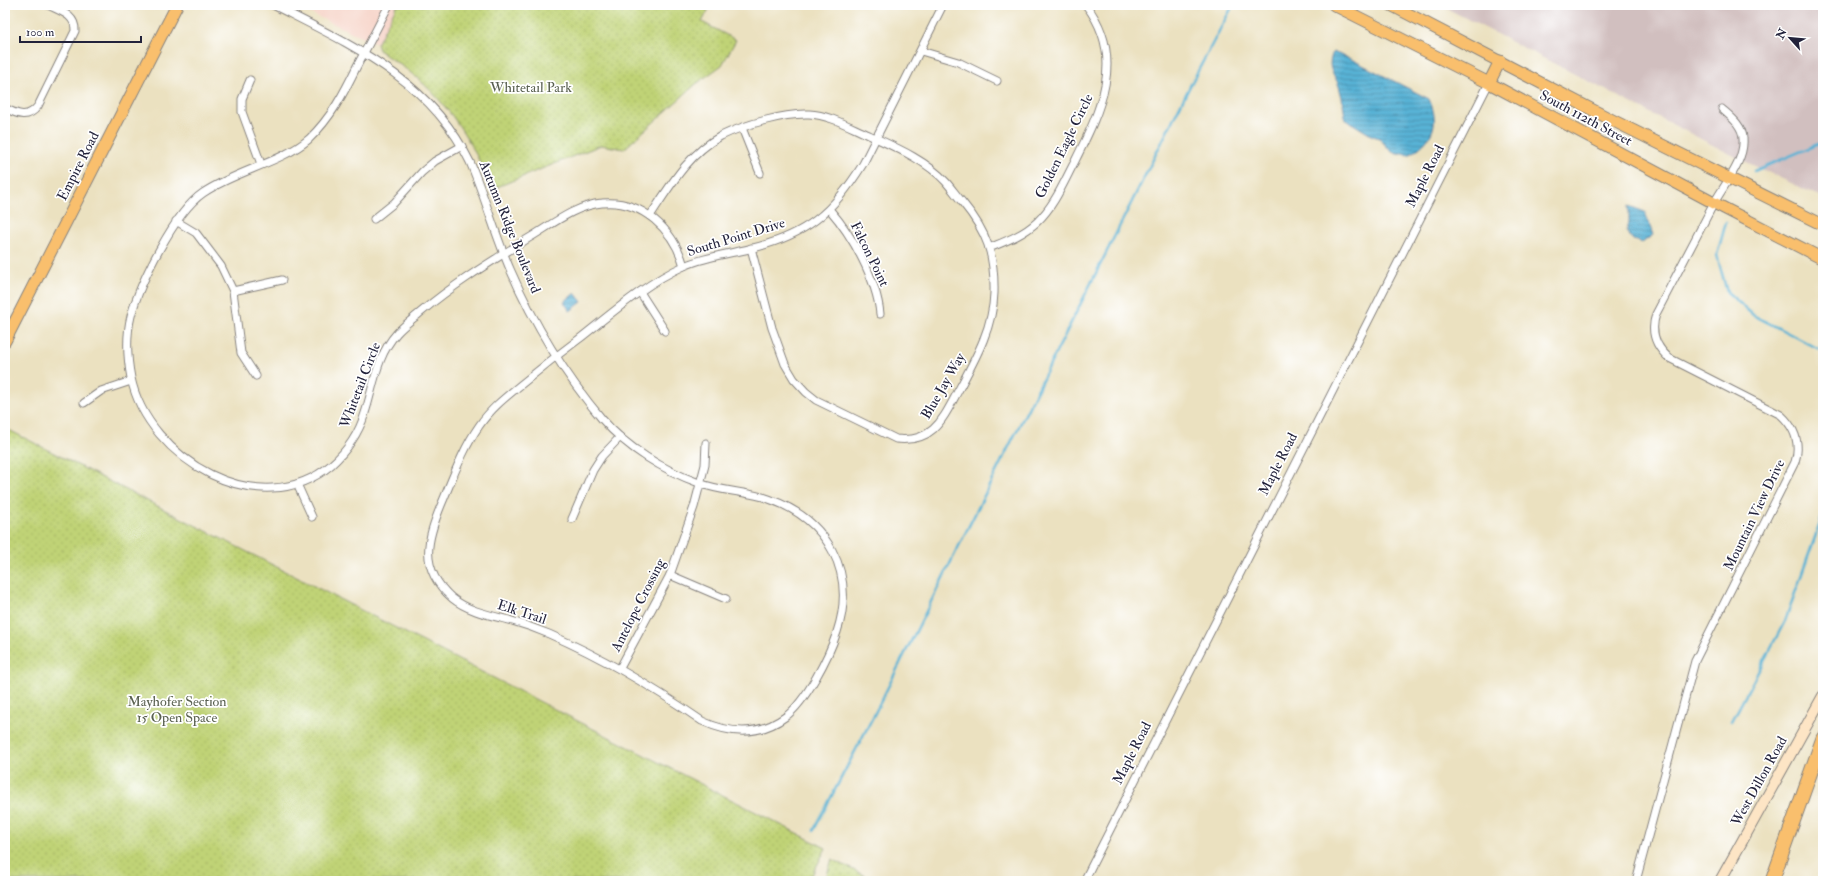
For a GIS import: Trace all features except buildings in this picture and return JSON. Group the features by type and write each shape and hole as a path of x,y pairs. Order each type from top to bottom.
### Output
{"highway":[{"path":"1772,881 1823,738"}],"main road":[{"name":"Empire Road","path":"5,341 177,5"},
{"name":"South 112th Street","path":"1334,5 1489,83 1714,203 1823,259"},
{"name":"South 112th Street","path":"1391,5 1612,120 1823,225"},
{"name":"Maple Road","path":"1489,83 1500,62"},
{"name":"West Dillon Road","path":"1720,881 1823,696"}],"street":[{"path":"5,108 22,115 34,112 75,31 73,20 69,16 48,5"},
{"name":"Autumn Ridge Boulevard","path":"273,5 364,53 391,70 421,94 443,118 462,146 477,178 504,254 539,329 556,356 602,419 620,437 655,462 700,484 730,492 762,497 784,505 804,517 817,528 828,543 837,561 843,586 841,620 824,661"},
{"name":"Whitetail Circle","path":"389,5 339,103 325,122 308,139 294,150 261,164 202,194 188,206 176,220 136,300 128,334 128,358 131,381 140,403 151,423 166,442 185,458 206,472 230,482 251,488 270,489 297,484 315,476 331,465 346,449 358,430 365,413 372,383 380,361 397,332 455,284 564,217 591,205 604,202 618,203 639,210 650,216 663,226 675,243 684,266"},
{"name":"South Point Drive","path":"556,356 640,292 684,266 716,256 751,248 797,232 813,223 830,210 850,185 876,138 943,5"},
{"name":"Golden Eagle Circle","path":"989,248 1018,236 1036,223 1047,212 1059,191 1100,107 1108,68 1107,50 1102,32 1095,16 1086,5"},
{"path":"921,51 958,62 997,81"},
{"path":"250,80 242,99 242,112 261,164"},
{"name":"Maple Road","path":"1084,881 1489,83"},
{"name":"Mountain View Drive","path":"1636,881 1693,666 1795,462 1798,452 1796,436 1788,422 1781,415 1669,358 1658,347 1655,340 1653,323 1656,314 1714,203 1730,178 1741,153 1744,140 1739,126 1722,109"},
{"name":"Blue Jay Way","path":"650,216 687,163 704,147 722,136 779,116 810,114 843,124 876,138 914,158 945,181 977,220 986,237 993,268 994,293 991,317 986,335 949,408 938,425 931,432 920,438 908,440 896,439 816,400 806,392 794,379 785,364 772,328 751,248"},
{"path":"742,128 760,173"},
{"path":"374,219 394,203 422,172 435,161 462,146"},
{"name":"Falcon Point","path":"830,210 844,228 859,254 879,303 880,314"},
{"path":"176,220 196,233 210,249 221,266 233,291 241,353 256,376"},
{"path":"233,291 282,280"},
{"path":"640,292 665,331"},
{"name":"Elk Trail","path":"556,356 495,405 478,426 465,449 431,530 428,542 429,561 440,585 465,607 547,633 620,668 702,721 715,727 733,731 752,731 766,728 779,722 791,713 806,694 824,661"},
{"path":"84,403 101,391 131,381"},
{"path":"572,519 593,470 602,456 620,437"},
{"name":"Antelope Crossing","path":"620,668 670,575 694,507 705,465 706,442"},
{"path":"297,484 312,517"},
{"path":"670,575 726,599"}],"shaded area":[{"path":"293,5 397,5 377,44"},
{"path":"1440,5 1823,5 1823,198 1740,159"}],"green space":[{"name":"Whitetail Park","path":"397,5 711,5 702,22 736,40 722,65 696,84 624,149 601,145 492,189 477,157 449,111 425,85 379,50 377,44"},
{"name":"Mayhofer Section 15 Open Space","path":"5,428 826,848 809,881 5,881"},
{"path":"832,859 875,881 825,881"}],"water":[{"path":"1333,52 1351,59 1429,99 1433,108 1434,124 1429,138 1424,144 1409,155 1392,152 1379,138 1371,135 1345,119 1340,90 1330,64"},
{"path":"1629,206 1645,212 1653,235 1642,243 1633,240 1627,232 1629,222"},
{"path":"575,293 582,302 570,311 564,302"}],"waterway":[{"path":"814,830 875,713 1191,84 1233,5"},
{"path":"1754,171 1823,142"},
{"path":"1726,222 1717,255 1727,292 1753,315 1823,351"},
{"path":"1732,721 1785,621 1823,515"}]}
